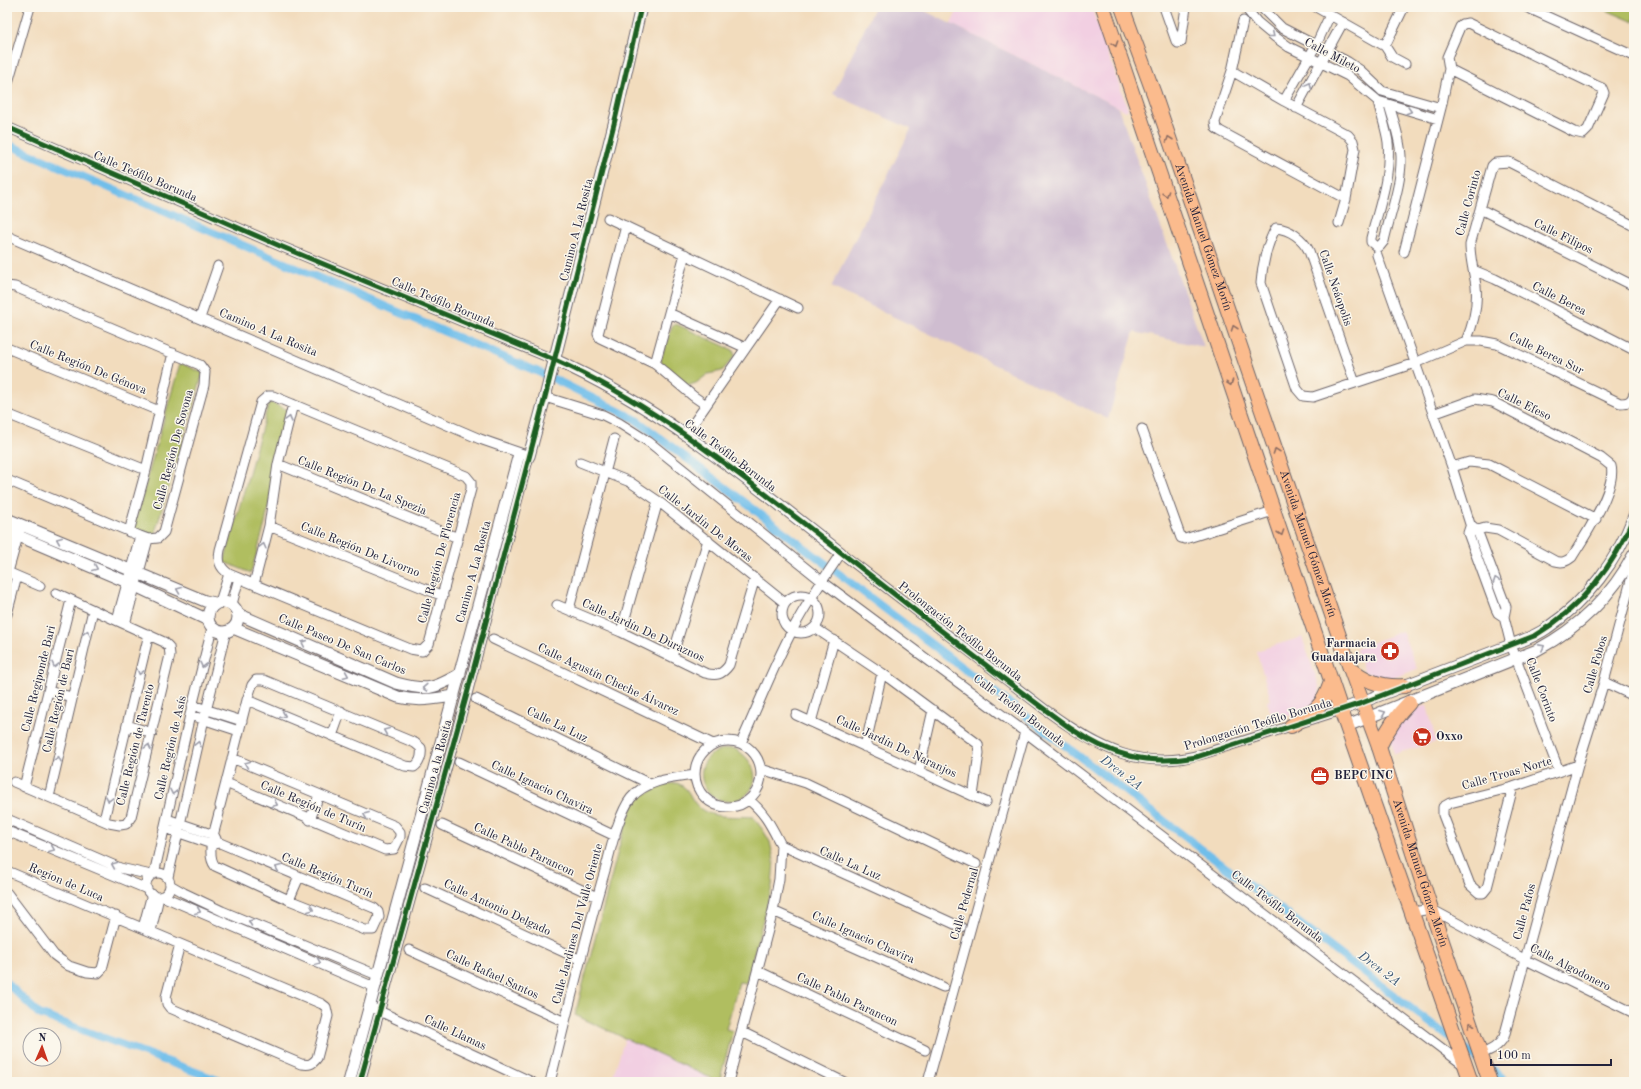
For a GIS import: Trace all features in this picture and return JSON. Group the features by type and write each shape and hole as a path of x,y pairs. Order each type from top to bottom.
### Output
{"main road":[{"name":"Avenida Manuel Gómez Morín","path":"1103,7 1331,682 1413,912 1471,1082"},
{"name":"Avenida Manuel Gómez Morín","path":"1122,7 1157,101 1362,703 1379,747 1490,1082"},
{"path":"1350,668 1357,675 1375,684 1385,686 1406,686"},
{"path":"1291,726 1304,719 1319,706 1327,697 1331,682"},
{"path":"1379,747 1390,725 1412,701"}],"street":[{"path":"7,86 30,7"},
{"name":"Camino A La Rosita","path":"460,674 524,455 547,392 616,116 641,7"},
{"path":"1164,7 1176,41 1182,42 1186,7"},
{"name":"Calle Mileto","path":"1245,7 1257,22 1289,47 1348,76 1378,101 1438,120"},
{"name":"Calle Mileto","path":"1261,7 1282,28 1360,70 1382,90 1441,108"},
{"path":"1316,7 1386,46 1392,57 1405,64"},
{"path":"1386,46 1404,7"},
{"path":"1526,7 1634,56"},
{"path":"1284,101 1310,57 1330,15"},
{"path":"1243,21 1232,71 1215,122 1216,128 1346,200"},
{"path":"1296,108 1343,22"},
{"path":"1404,252 1441,108 1449,69 1447,57 1460,27 1463,24 1468,23 1602,88 1604,92 1588,129 1583,134 1574,132 1449,69"},
{"path":"1232,71 1296,108 1348,135 1353,141 1355,149 1346,200 1339,223"},
{"path":"1378,101 1388,140 1389,157 1387,176 1371,238 1371,242 1376,247 1380,246 1384,241 1399,179 1399,139 1389,105"},
{"name":"Calle Teófilo Borunda","path":"7,127 553,365 574,369 645,407 686,434 839,555"},
{"name":"Calle Corinto","path":"1466,341 1475,316 1477,301 1470,255 1470,245 1494,163 1509,162 1634,226"},
{"name":"Calle Filipos","path":"1480,209 1634,286"},
{"path":"608,218 798,308"},
{"path":"626,226 598,334 600,338 655,364 693,396 706,404"},
{"name":"Calle Neáopolis","path":"1276,228 1289,231 1307,246 1355,383 1313,397 1303,396 1297,389 1261,284 1269,242 1276,228"},
{"name":"Camino A La Rosita","path":"7,236 480,439 524,455"},
{"path":"655,364 685,254"},
{"name":"Calle Corinto","path":"1377,255 1452,467 1472,529 1480,564 1496,609 1498,613 1504,617"},
{"path":"200,318 218,266"},
{"name":"Calle Berea","path":"1473,270 1495,279 1634,350"},
{"name":"Calle Región De Sovona","path":"7,286 15,287 173,353 204,368 204,385 164,532 158,538 144,537"},
{"path":"686,434 780,299"},
{"path":"669,313 746,348"},
{"path":"1355,383 1415,363 1466,341"},
{"name":"Calle Berea Sur","path":"1466,341 1481,341 1497,344 1612,400 1627,403 1634,394"},
{"name":"Calle Región De Génova","path":"7,348 159,410"},
{"name":"Calle Región De Sovona","path":"129,532 146,470 173,353"},
{"name":"Calle Teófilo Borunda","path":"547,392 619,423 649,442 1025,732 1466,1067"},
{"name":"Calle Región De Florencia","path":"268,396 273,396 293,404 470,479 471,489 458,538 429,644 422,651 229,574 220,564 220,550 261,402 268,396"},
{"name":"Calle Efeso","path":"1433,414 1475,399 1493,402 1601,458 1611,466 1613,471 1596,519"},
{"path":"254,584 269,526 278,464 293,404"},
{"path":"7,414 146,470"},
{"path":"1142,429 1181,538 1273,511"},
{"path":"569,609 614,439"},
{"name":"Camino a la Rosita","path":"360,1082 467,694 524,455"},
{"name":"Calle Jardín De Moras","path":"580,462 630,482 658,501 784,603"},
{"path":"1452,467 1469,462 1489,464 1596,519 1572,557 1561,562 1555,561 1498,530 1491,528 1472,529"},
{"name":"Calle Región De La Spezia","path":"278,464 458,538"},
{"path":"7,480 144,537 121,622"},
{"path":"621,632 658,501"},
{"name":"Prolongación Teófilo Borunda","path":"839,555 1082,736 1111,750 1151,760 1184,759 1196,757 1362,703 1534,636 1564,615 1597,582 1608,568 1622,545 1634,516"},
{"path":"7,614 10,573 10,535 14,521 205,601 218,603 235,609"},
{"name":"Calle Región De Livorno","path":"269,526 443,596"},
{"name":"Calle Corinto","path":"1472,529 1489,561 1506,606 1504,617 1511,646 1559,771"},
{"path":"10,535 131,583 210,624 221,632 229,630 398,697 410,700 428,700 454,696"},
{"path":"672,657 708,540"},
{"path":"1347,726 1368,719 1516,659 1556,640 1593,610 1620,577 1634,554"},
{"path":"741,743 792,631 810,598 825,579 839,555"},
{"path":"1480,564 1489,561"},
{"name":"Calle Fobos","path":"1578,766 1604,682 1634,569"},
{"path":"10,573 40,586"},
{"path":"210,624 209,610 218,603 229,574"},
{"path":"155,894 169,890 169,881 206,710 229,630 238,619 235,609 239,578"},
{"name":"Calle Jardín De Duraznos","path":"557,604 621,632 704,673 719,675 724,672 729,665 755,578"},
{"path":"56,593 149,634"},
{"path":"800,595 810,598 816,603 819,609 818,622 809,632 803,633 792,631 785,626 782,621 782,609 784,603 794,596 800,595"},
{"name":"Calle Regiponde Bari","path":"24,787 71,600"},
{"name":"Calle Paseo De San Carlos","path":"235,609 396,684 417,689 430,689 441,685 460,674"},
{"name":"Calle Región de Bari","path":"49,797 93,610"},
{"name":"Calle Región de Asís","path":"153,875 210,624"},
{"path":"814,628 882,673 975,741 979,747 973,796"},
{"name":"Calle Región de Tarento","path":"14,782 104,820 120,825 128,822 131,817 170,655 169,647 164,642 149,634 104,820"},
{"name":"Calle Agustín Cheche Álvarez","path":"493,639 713,744"},
{"path":"811,722 834,640"},
{"path":"865,747 882,673"},
{"name":"Camino a la Rosita","path":"349,1082 460,674"},
{"path":"180,828 214,835 247,700 253,682 260,679 341,711 415,743 421,748 422,755 416,765 410,767 247,700"},
{"path":"1604,682 1634,696"},
{"path":"1406,686 1412,701"},
{"path":"48,691 72,697"},
{"name":"Calle La Luz","path":"476,699 650,784"},
{"name":"Calle Región de Asís","path":"192,705 242,722"},
{"path":"919,771 933,710"},
{"path":"332,736 341,711"},
{"name":"Calle Jardín De Naranjos","path":"796,714 986,802"},
{"name":"Calle Región de Asís","path":"190,715 239,731"},
{"path":"126,725 152,733"},
{"name":"Calle Pedernal","path":"928,1082 1025,732"},
{"path":"722,741 741,743 755,754 762,769 762,778 756,794 740,806 730,808 709,802 699,790 695,775 696,764 700,756 713,744 722,741"},
{"path":"232,758 319,795 310,820"},
{"name":"Calle Ignacio Chavira","path":"459,762 615,836"},
{"name":"Calle Troas Norte","path":"1513,787 1489,880 1484,893 1479,893 1470,886 1443,815 1443,807 1450,803 1513,787 1578,766"},
{"name":"Calle Pafos","path":"1482,1058 1500,1044 1504,1036 1524,958 1578,766"},
{"path":"762,769 806,783 976,864"},
{"path":"650,784 695,775"},
{"name":"Calle Región de Turín","path":"226,783 310,820 385,850 392,851 396,847 400,832 395,826 319,795"},
{"name":"Calle Jardines Del Valle Oriente","path":"550,1082 580,960 615,836 625,807 630,799 637,792 650,784"},
{"path":"728,1082 758,971 773,911 779,879 781,845 772,826 762,811 749,800"},
{"path":"7,819 120,868 153,875 159,873 184,893 222,911 377,975"},
{"path":"166,823 216,844"},
{"name":"Calle Pablo Parancon","path":"442,824 597,897"},
{"path":"20,825 11,833 374,986"},
{"name":"Calle Región Turín","path":"214,835 216,844 211,854 212,863 220,869 289,900 365,930 370,931 374,928 379,917 376,910 216,844"},
{"name":"Calle La Luz","path":"781,845 960,927"},
{"name":"Region de Luca","path":"7,871 116,916 322,1004 326,1007 328,1016 317,1058 313,1063 308,1065 301,1064 170,1008 167,1004 166,997 180,944"},
{"path":"147,930 155,894 147,882 153,875"},
{"path":"289,900 299,877"},
{"name":"Calle Antonio Delgado","path":"425,888 580,960"},
{"path":"7,893 54,954 69,966 87,972 98,973 102,969 116,916"},
{"path":"1413,912 1432,909"},
{"name":"Calle Algodonero","path":"1432,909 1634,1014"},
{"name":"Calle Ignacio Chavira","path":"773,911 943,987"},
{"path":"266,940 270,930"},
{"name":"Calle Rafael Santos","path":"409,950 565,1022"},
{"name":"Calle Pablo Parancon","path":"758,971 925,1050"},
{"name":"Calle Llamas","path":"369,1006 532,1082"},
{"path":"742,1032 844,1082"}],"shaded area":[{"path":"875,7 917,7 1118,107 1204,347 1134,332 1108,419 831,287 911,129 833,94"},
{"path":"959,7 1091,7 1128,109 1126,111 951,24"},
{"path":"1402,631 1417,669 1388,680 1364,672 1356,649"},
{"path":"1302,637 1320,688 1318,702 1301,711 1273,720 1267,701 1271,700 1256,651"},
{"path":"1427,705 1436,742 1394,754 1390,737 1406,712"},
{"path":"625,1038 708,1076 707,1082 611,1082"}],"green space":[{"path":"1599,7 1634,7 1634,22"},
{"path":"676,324 733,350 735,356 722,371 708,374 696,383 687,386 662,365 661,359 672,326"},
{"path":"180,363 203,373 154,536 133,528"},
{"path":"269,402 288,410 265,524 251,573 224,562"},
{"path":"733,748 739,751 749,761 755,779 749,792 741,798 731,801 719,800 710,794 704,786 702,776 703,766 708,758 718,751"},
{"path":"677,783 686,789 700,809 714,815 753,817 770,842 774,860 772,886 746,983 739,982 726,1029 733,1031 719,1082 575,1015 622,836 633,805 638,797 668,784"}],"waterway":[{"name":"Dren 2A","path":"7,144 550,377 635,419 1508,1082"},
{"path":"7,983 39,1014 223,1082"}],"cycle path":[{"path":"360,1082 467,694 545,397 616,116 641,7"},
{"path":"7,127 280,246 555,360 621,394 683,434 743,477 969,652 1070,728 1099,745 1130,756 1162,760 1196,757 1362,703 1534,636 1566,613 1594,585 1617,552 1634,516"}],"place":[{"name":"Farmacia Guadalajara","path":"1390,651"},
{"name":"Oxxo","path":"1422,737"},
{"name":"BEPC INC","path":"1320,776"}]}
